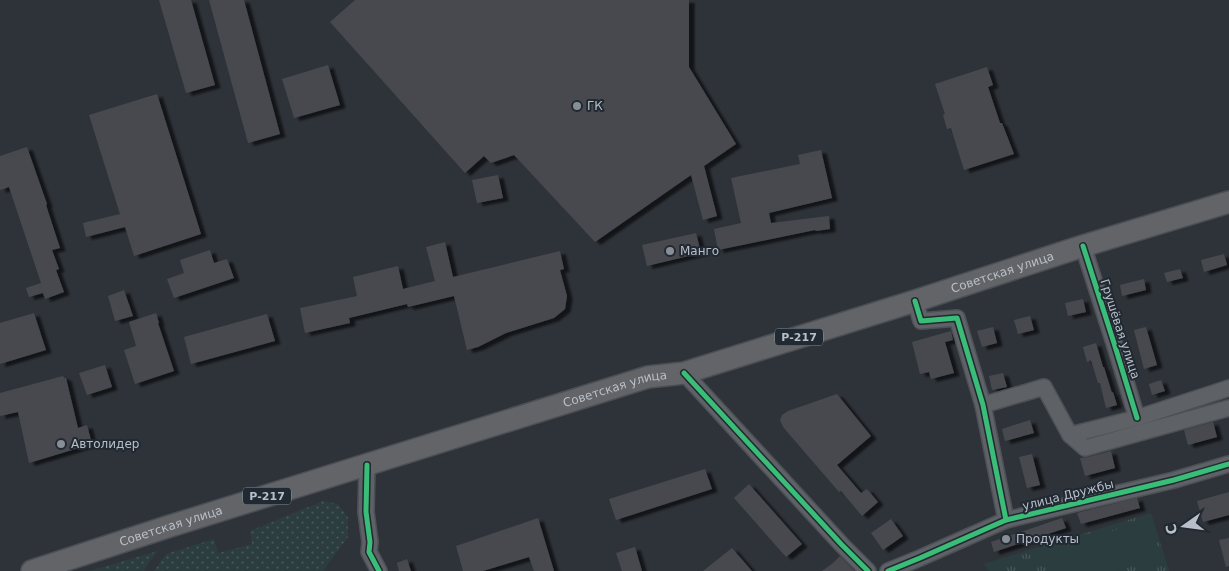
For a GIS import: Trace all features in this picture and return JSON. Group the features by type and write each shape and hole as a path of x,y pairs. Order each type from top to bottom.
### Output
{"highway":[{"name":"Советская улица","path":"32,571 648,377 684,373 1083,246 1228,205"}],"street":[{"name":"Грушёвая улица","path":"1083,246 1137,418"},
{"path":"915,301 921,321 957,318 983,406 1006,520"},
{"path":"684,373 868,571"},
{"path":"983,406 1044,386 1070,435 1085,448 1229,408"},
{"path":"1070,435 1137,418 1229,388"},
{"name":"улица Дружбы","path":"888,571 1006,520 1174,480 1229,464"},
{"path":"367,465 366,512 370,542 369,552 379,571"}],"green space":[{"path":"323,501 338,504 348,517 348,537 323,571 154,571 166,554 214,539 218,553 252,544 250,531"},
{"path":"1151,513 1169,571 990,571 983,564"},
{"path":"1147,520 1159,558 1116,571 1049,571 1043,553"},
{"path":"158,551 144,571 89,571"}],"building":[{"path":"159,0 191,0 215,85 186,93"},
{"path":"209,0 244,0 280,134 248,143"},
{"name":"ГК","path":"355,0 689,0 689,67 736,144 704,166 717,216 703,220 691,175 595,242 514,155 491,163 484,156 465,173 330,22"},
{"path":"328,65 340,105 294,118 282,79"},
{"path":"987,67 993,85 988,87 1000,123 1002,123 1014,154 964,170 951,128 947,129 943,115 945,114 935,84"},
{"path":"157,94 201,234 134,256 125,227 86,237 83,223 120,214 89,115"},
{"path":"27,147 60,248 52,250 59,269 56,270 64,292 45,299 43,293 29,297 26,288 41,283 9,187 0,190 0,156"},
{"path":"821,150 832,198 769,213 771,223 829,216 830,229 815,230 718,250 714,229 741,223 731,178 800,164 798,155"},
{"path":"498,175 503,198 477,203 472,180"},
{"path":"696,233 701,253 647,266 642,245"},
{"path":"445,242 453,277 560,251 564,269 560,270 567,296 565,309 554,318 506,333 478,347 467,350 454,296 408,307 407,304 349,318 350,323 305,333 300,308 357,296 353,277 398,266 403,289 435,281 426,247"},
{"path":"210,250 214,263 227,259 234,278 174,298 167,279 184,273 180,260"},
{"path":"1224,254 1227,265 1204,272 1201,260"},
{"path":"1180,269 1183,278 1167,282 1164,273"},
{"path":"1144,279 1146,290 1122,296 1120,285"},
{"path":"124,290 133,316 115,321 108,296"},
{"path":"1083,299 1086,312 1068,316 1065,303"},
{"path":"34,313 46,350 0,364 0,323"},
{"path":"156,313 174,371 135,384 124,350 136,346 129,322"},
{"path":"267,314 275,341 191,364 184,337"},
{"path":"1030,316 1034,330 1018,334 1014,320"},
{"path":"993,327 997,343 982,347 977,331"},
{"path":"1146,327 1157,365 1144,369 1134,330"},
{"path":"951,331 953,340 945,342 954,373 931,379 929,372 920,374 912,342"},
{"path":"1096,343 1117,405 1106,408 1100,383 1098,383 1091,360 1087,362 1083,347"},
{"path":"105,365 112,387 87,395 79,373"},
{"path":"1003,373 1007,387 992,390 989,376"},
{"path":"63,376 66,378 78,428 87,425 92,444 29,463 18,412 0,416 0,393"},
{"path":"1161,380 1165,391 1152,395 1149,384"},
{"path":"837,394 871,436 837,465 861,493 867,489 878,502 862,516 783,427 780,420 782,415 788,411"},
{"path":"1030,420 1034,433 1005,441 1002,429"},
{"path":"1213,422 1217,437 1188,445 1184,430"},
{"path":"1111,451 1115,468 1085,476 1080,458"},
{"path":"1032,454 1040,485 1027,488 1019,457"},
{"path":"705,469 712,489 616,520 609,499"},
{"path":"749,484 802,544 786,557 734,498"},
{"path":"1229,492 1229,515 1203,522 1197,501"},
{"path":"1137,498 1140,508 1081,524 1077,513"},
{"path":"538,518 554,571 534,571 529,557 483,571 463,571 456,546"},
{"path":"1062,518 1066,528 994,552 991,542"},
{"path":"891,519 903,536 883,550 871,533"},
{"path":"1229,538 1229,566 1226,567 1219,540"},
{"path":"635,547 642,571 622,571 616,553"},
{"path":"732,548 752,571 703,571"},
{"path":"840,556 855,571 822,571 833,563"},
{"path":"407,559 411,571 399,571 397,563"}],"cycle path":[{"path":"1083,246 1137,418"},
{"path":"915,301 921,321 957,318 983,405 1006,520"},
{"path":"684,373 868,571"},
{"path":"888,571 1006,520 1174,480 1229,464"},
{"path":"367,465 366,512 370,542 369,552 379,571"}],"place":[{"name":"ГК","path":"577,106"},
{"name":"Манго","path":"670,251"},
{"name":"Автолидер","path":"61,444"},
{"name":"Продукты","path":"1006,539"}]}
